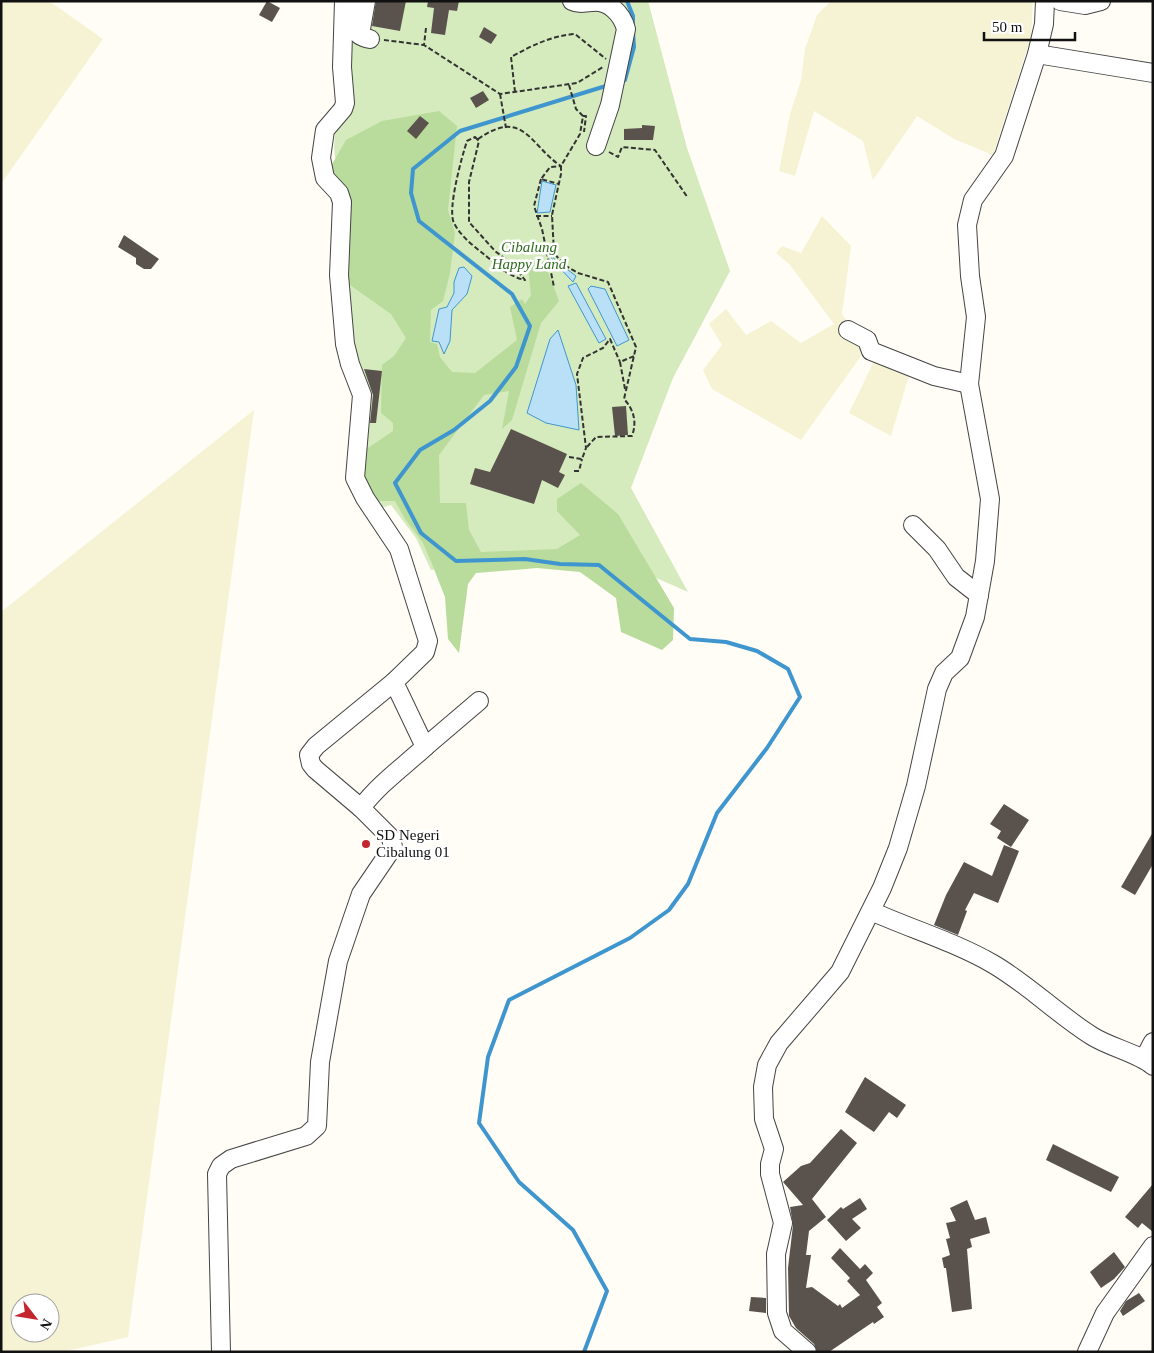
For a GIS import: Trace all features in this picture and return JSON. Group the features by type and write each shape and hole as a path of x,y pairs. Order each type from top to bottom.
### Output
{"street":[{"path":"221,1352 217,1174 221,1166 231,1159 306,1136 317,1126 320,1056 338,961 361,894 393,847 391,838 315,769 311,764 309,755 316,746 394,682 426,652 429,644 399,549 365,498 355,478 362,396 345,344 339,275 342,202 339,193 325,178 321,158 325,130 343,109 345,103 342,67 344,1"},
{"path":"353,1 354,32 365,38 366,1"},
{"path":"572,1 581,4 602,3 617,11 624,20 626,29 622,48 612,70 610,105 596,146"},
{"path":"806,1352 783,1332 777,1313 776,1254 783,1223 770,1174 770,1164 774,1149 764,1119 762,1086 767,1065 779,1043 840,972 871,911 903,833 920,770 941,676 956,664 975,617 989,528 990,499 969,384 976,317 970,276 968,215 973,200 1004,156 1037,54 1044,24 1046,1"},
{"path":"1060,1 1085,5 1101,1"},
{"path":"1037,54 1153,72"},
{"path":"848,330 866,340 871,351 934,376 969,384"},
{"path":"914,525 937,548 956,577 979,595"},
{"path":"394,682 425,748"},
{"path":"360,808 376,788 404,767 479,702"},
{"path":"871,911 993,964 1036,993 1092,1036 1111,1047 1148,1063 1153,1042"},
{"path":"1087,1352 1105,1312 1153,1246"}],"path":[{"path":"424,46 426,28"},
{"path":"514,92 511,57 534,44 556,36 576,34 612,70"},
{"path":"365,38 424,46 500,96 506,128"},
{"path":"500,96 514,92 569,86 612,70 622,48"},
{"path":"569,86 576,109 583,116 586,116 584,138 618,157 622,147 655,150 688,198"},
{"path":"574,471 579,471 586,448 596,437 632,436 636,427 634,411 624,399 636,347 608,282 578,273 564,264 554,253 552,216 561,166 580,134 583,116"},
{"path":"478,140 496,129 506,128 528,134 561,166"},
{"path":"476,137 478,140 469,182 469,222 495,251 513,265 525,280 516,278 494,262 466,239 453,222 454,196 463,153 467,141 476,137"},
{"path":"554,287 542,229 534,206 541,179 550,167 561,166"},
{"path":"541,179 559,184"},
{"path":"536,216 552,216"},
{"path":"586,448 577,374 583,358 603,348 610,339 620,362 626,390"},
{"path":"620,362 634,356"},
{"path":"569,457 582,459"}],"shaded area":[{"path":"1,1 49,1 103,39 1,184"},
{"path":"831,1 1033,1 1031,37 993,155 954,139 917,116 873,180 863,141 814,111 795,176 779,171 790,114 801,80 805,49 817,15"},
{"path":"822,216 851,246 842,314 866,349 801,440 712,389 703,370 722,345 709,324 726,309 746,335 771,321 801,343 834,324 790,265 776,253 782,246 801,253"},
{"path":"877,355 910,372 891,436 849,413"},
{"path":"254,410 128,1337 62,1352 1,1352 1,612"}],"green space":[{"name":"Cibalung Happy Land","path":"345,1 648,1 687,148 730,271 673,378 631,488 688,592 588,548 431,570 416,538 391,505 367,512 357,423 334,147"},
{"path":"439,111 457,126 448,210 455,233 450,273 443,301 431,310 430,342 437,344 440,357 452,372 475,373 517,340 510,307 522,299 525,304 531,295 528,267 543,259 559,301 541,323 512,420 502,429 509,391 484,395 439,455 440,503 466,503 469,530 481,552 557,549 580,535 557,511 557,499 581,483 618,514 674,608 673,640 662,650 621,632 616,598 580,572 537,568 476,573 468,584 459,653 448,639 445,597 423,543 405,519 395,501 374,501 354,485 356,456 393,431 393,423 381,413 382,365 394,356 406,338 391,314 340,278 340,218 331,166 346,140 382,121"}],"water":[{"path":"542,181 556,185 550,212 537,213"},
{"path":"551,253 555,260 576,276 573,282 554,262 550,255"},
{"path":"464,267 472,276 467,294 452,310 450,341 444,354 439,342 432,341 439,309 447,307 454,293 454,282 459,268"},
{"path":"576,283 606,339 599,343 568,286"},
{"path":"591,286 605,289 629,340 617,346 588,289"},
{"path":"558,330 576,385 579,430 546,423 527,413 550,339"}],"building":[{"path":"267,1 280,8 272,22 259,15"},
{"path":"376,1 406,1 400,31 372,26"},
{"path":"428,1 459,1 457,11 449,10 445,35 431,33 434,8 427,7"},
{"path":"484,27 497,35 491,44 479,37"},
{"path":"483,91 489,100 476,108 470,98"},
{"path":"420,116 429,123 416,139 407,131"},
{"path":"642,125 655,126 653,140 624,140 624,129 642,128"},
{"path":"124,235 159,259 151,269 144,269 136,264 136,258 118,247"},
{"path":"364,369 382,371 376,423 370,423 373,395"},
{"path":"626,406 628,435 615,436 612,407"},
{"path":"511,429 567,454 559,472 565,475 558,488 542,480 534,504 470,484 475,468 490,472"},
{"path":"1004,804 1029,820 1011,847 997,838 1001,831 990,824"},
{"path":"1153,832 1153,864 1135,895 1121,887"},
{"path":"1004,845 1019,851 998,903 974,893 965,910 967,911 958,935 934,925 946,895 964,862 992,876"},
{"path":"865,1077 906,1105 897,1118 889,1112 874,1132 845,1112"},
{"path":"841,1129 857,1143 812,1199 826,1217 809,1231 806,1255 811,1255 806,1288 812,1287 838,1306 840,1304 842,1308 860,1295 847,1281 850,1278 831,1258 840,1248 860,1269 865,1264 873,1273 866,1280 882,1303 877,1307 884,1317 874,1324 873,1322 829,1352 817,1352 814,1344 796,1328 789,1316 788,1268 793,1225 790,1207 803,1205 783,1182 801,1166 810,1163"},
{"path":"1053,1144 1119,1177 1111,1192 1046,1160"},
{"path":"1153,1184 1153,1232 1142,1223 1138,1228 1125,1217"},
{"path":"860,1198 867,1209 852,1219 861,1228 846,1241 827,1220 841,1207 843,1209"},
{"path":"967,1200 975,1220 986,1217 990,1233 970,1239 972,1247 967,1249 972,1309 952,1312 946,1268 944,1268 942,1258 950,1255 946,1239 950,1238 946,1223 956,1221 950,1208"},
{"path":"1114,1252 1125,1267 1114,1279 1101,1288 1090,1272"},
{"path":"1139,1293 1145,1301 1123,1316 1120,1311 1126,1301"},
{"path":"751,1297 766,1298 766,1313 749,1311"}],"waterway":[{"path":"627,1 633,16 633,25"},
{"path":"621,81 625,80 634,47 633,32"},
{"path":"584,1352 607,1291 573,1230 519,1182 479,1123 488,1057 509,1000 630,938 669,910 688,884 717,813 767,748 800,697 788,669 757,651 726,642 690,639 599,565 560,564 525,559 456,561 421,533 395,483 420,450 454,430 490,401 516,367 530,326 512,294 419,221 411,193 413,169 460,131 609,85"}],"place":[{"name":"SD Negeri Cibalung 01","path":"366,844"}]}
